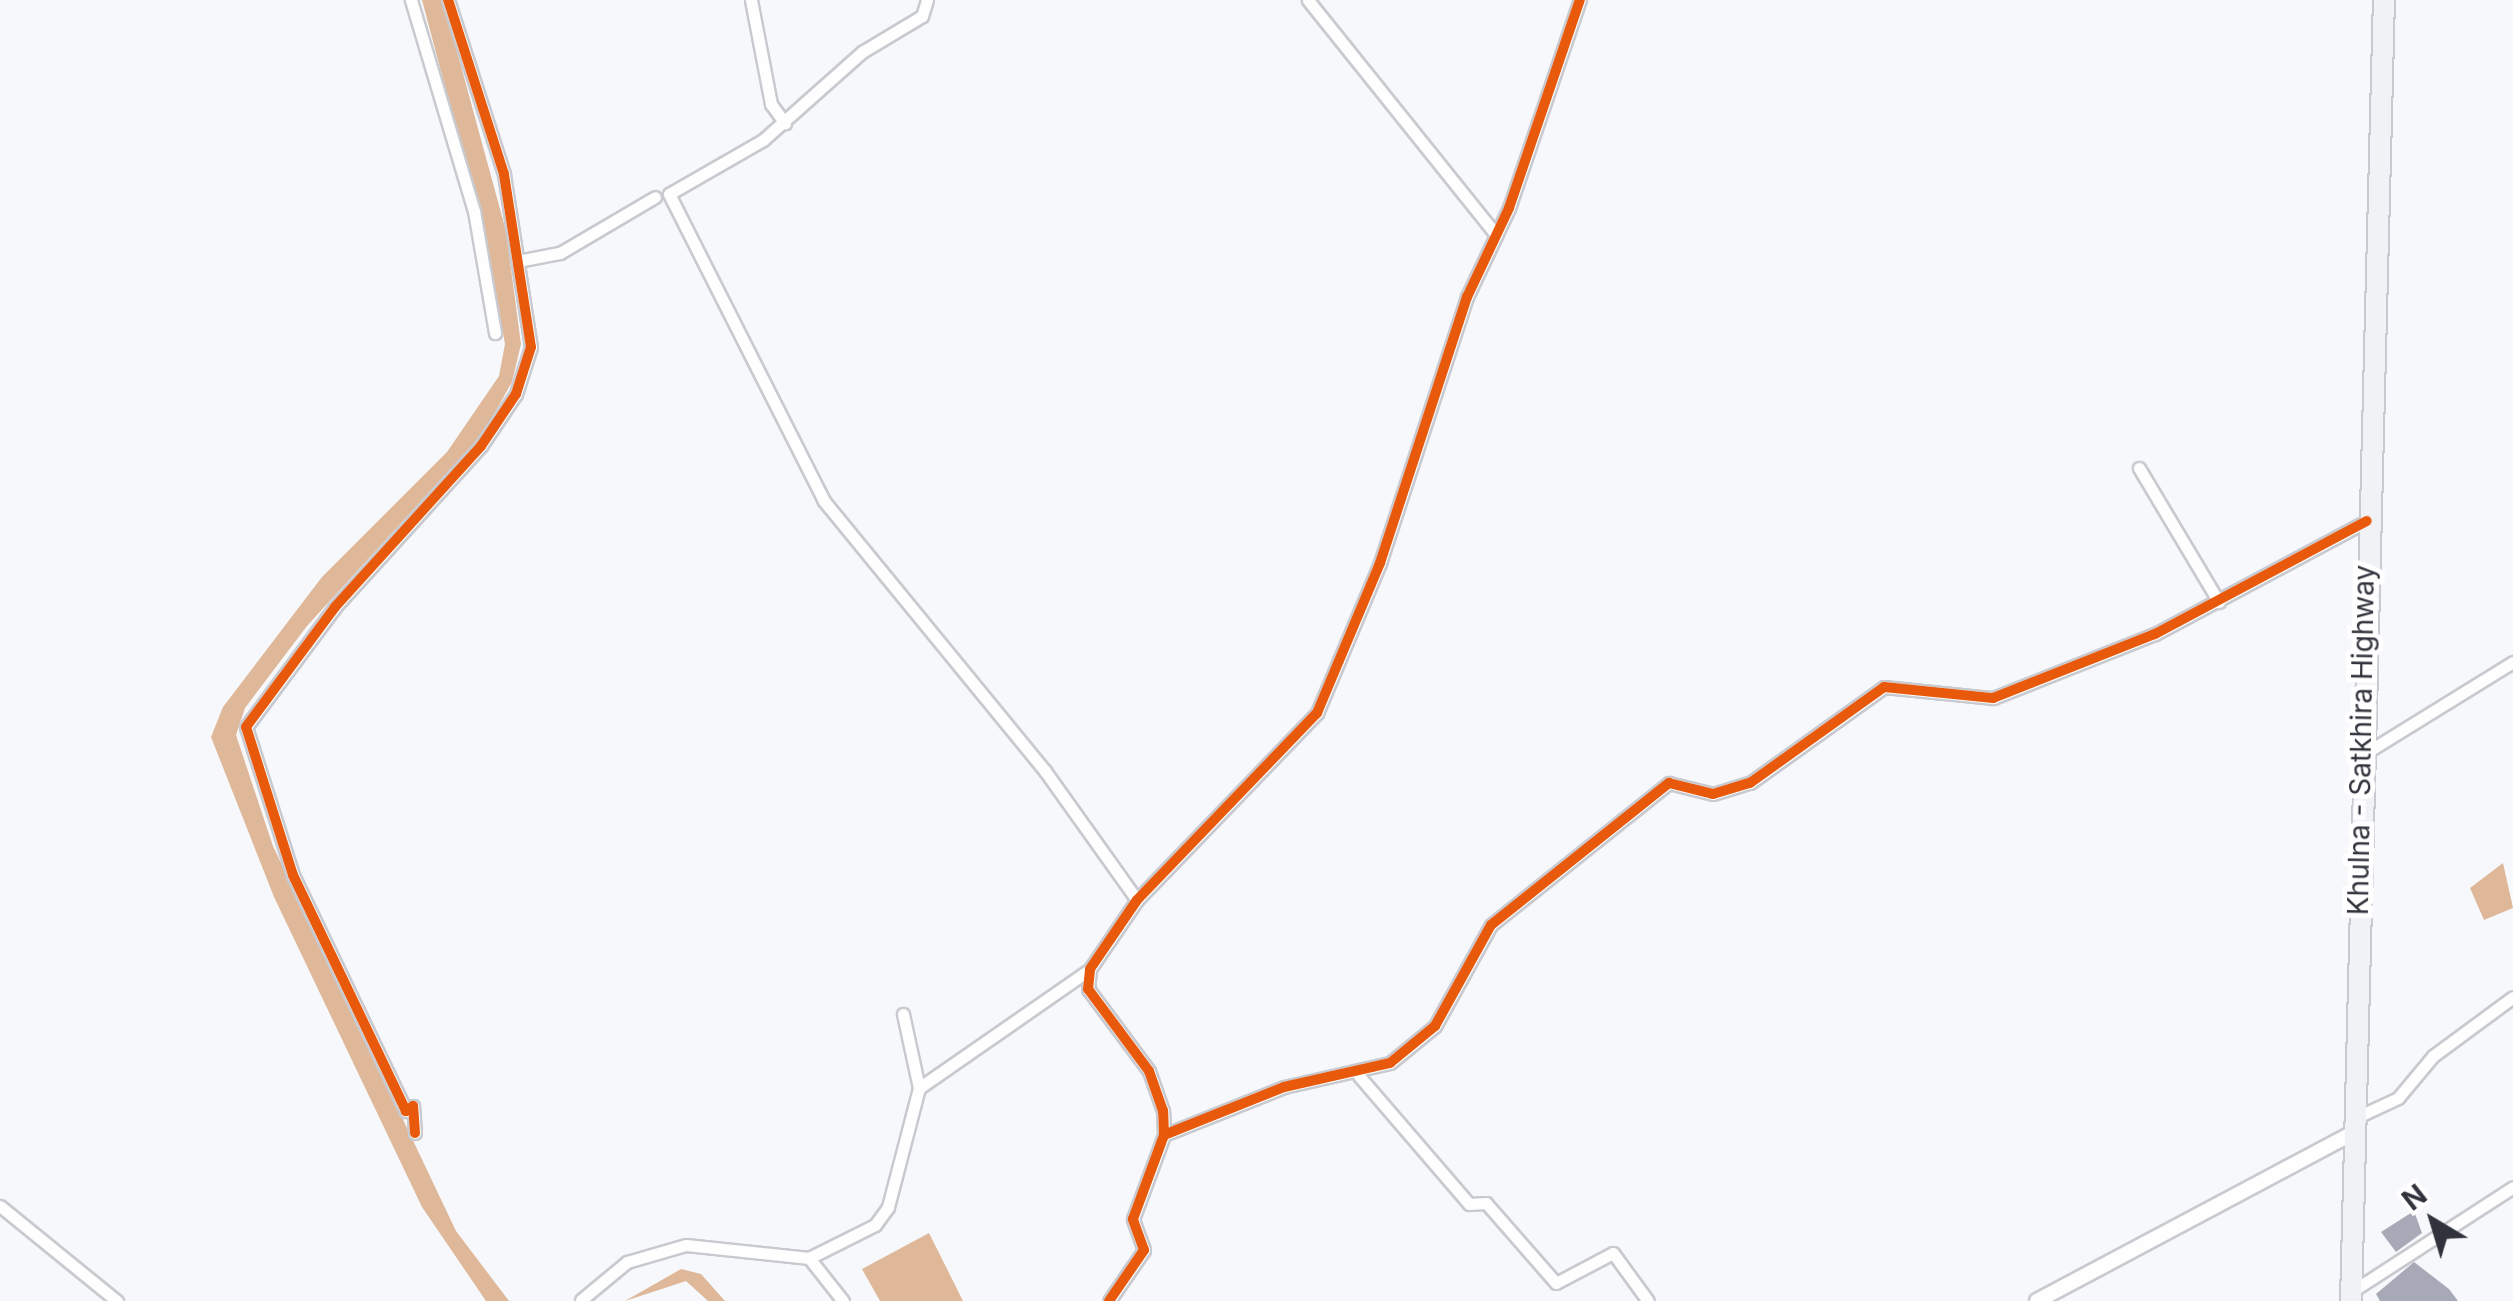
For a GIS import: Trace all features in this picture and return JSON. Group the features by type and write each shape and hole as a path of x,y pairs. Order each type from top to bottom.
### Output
{"highway":[{"name":"Khulna - Satkhira Highway","path":"2351,1296 2360,756 2384,0"}],"street":[{"path":"411,0 474,212 495,333"},
{"path":"415,1133 414,1106 406,1111 293,875 246,727 516,394 531,348 523,260 448,0"},
{"path":"750,0 772,104 784,122"},
{"path":"926,0 922,16 862,52 784,122 669,194 824,501 1045,771 1137,900"},
{"path":"1308,0 1496,235"},
{"path":"919,1088 1090,968 1137,900 1316,713 1580,0"},
{"path":"523,260 560,253 655,196"},
{"path":"2140,468 2219,602"},
{"path":"1164,1135 1284,1087 1359,1076 1435,1026 1490,926 1668,783 1730,790 1842,724 1884,687 1993,698 2219,602 2367,521"},
{"path":"2360,756 2513,662"},
{"path":"1090,968 1088,989 1103,1016 1161,1090 1164,1135 1133,1219 1144,1250 1108,1301"},
{"path":"2037,1301 2398,1098 2433,1056 2513,996"},
{"path":"581,1300 628,1262 686,1244 808,1258 875,1225 888,1207 919,1088 902,1014"},
{"path":"1359,1076 1469,1204 1486,1203 1556,1283 1613,1253 1648,1301"},
{"path":"2351,1296 2513,1187"},
{"path":"0,1206 117,1301"},
{"path":"808,1258 843,1301"}],"shaded area":[{"path":"422,0 443,0 506,231 521,344 512,382 484,432 307,626 245,708 236,735 273,846 456,1231 509,1301 486,1301 422,1207 274,897 211,737 223,707 322,577 447,452 499,376 505,344 486,241"},
{"path":"2503,863 2513,908 2484,920 2470,888"},
{"path":"929,1233 963,1301 880,1301 862,1269"},
{"path":"681,1269 701,1274 725,1301 708,1301 686,1281 625,1301"}],"building":[{"path":"2414,1211 2422,1233 2396,1252 2381,1232"},
{"path":"2414,1262 2449,1289 2458,1301 2380,1301 2376,1294"}],"cycle path":[{"path":"415,1133 413,1106 406,1111 293,875 246,727 335,607 481,446 516,394 531,347 504,174 448,0"},
{"path":"1109,1301 1144,1250 1133,1219 1164,1135 1163,1111 1149,1071 1088,989 1090,969 1137,900 1317,713 1380,563 1467,297 1509,208 1580,0"},
{"path":"1164,1135 1284,1087 1390,1063 1435,1026 1491,925 1669,783 1713,794 1750,783 1884,687 1993,698 2155,634 2367,521"}]}
